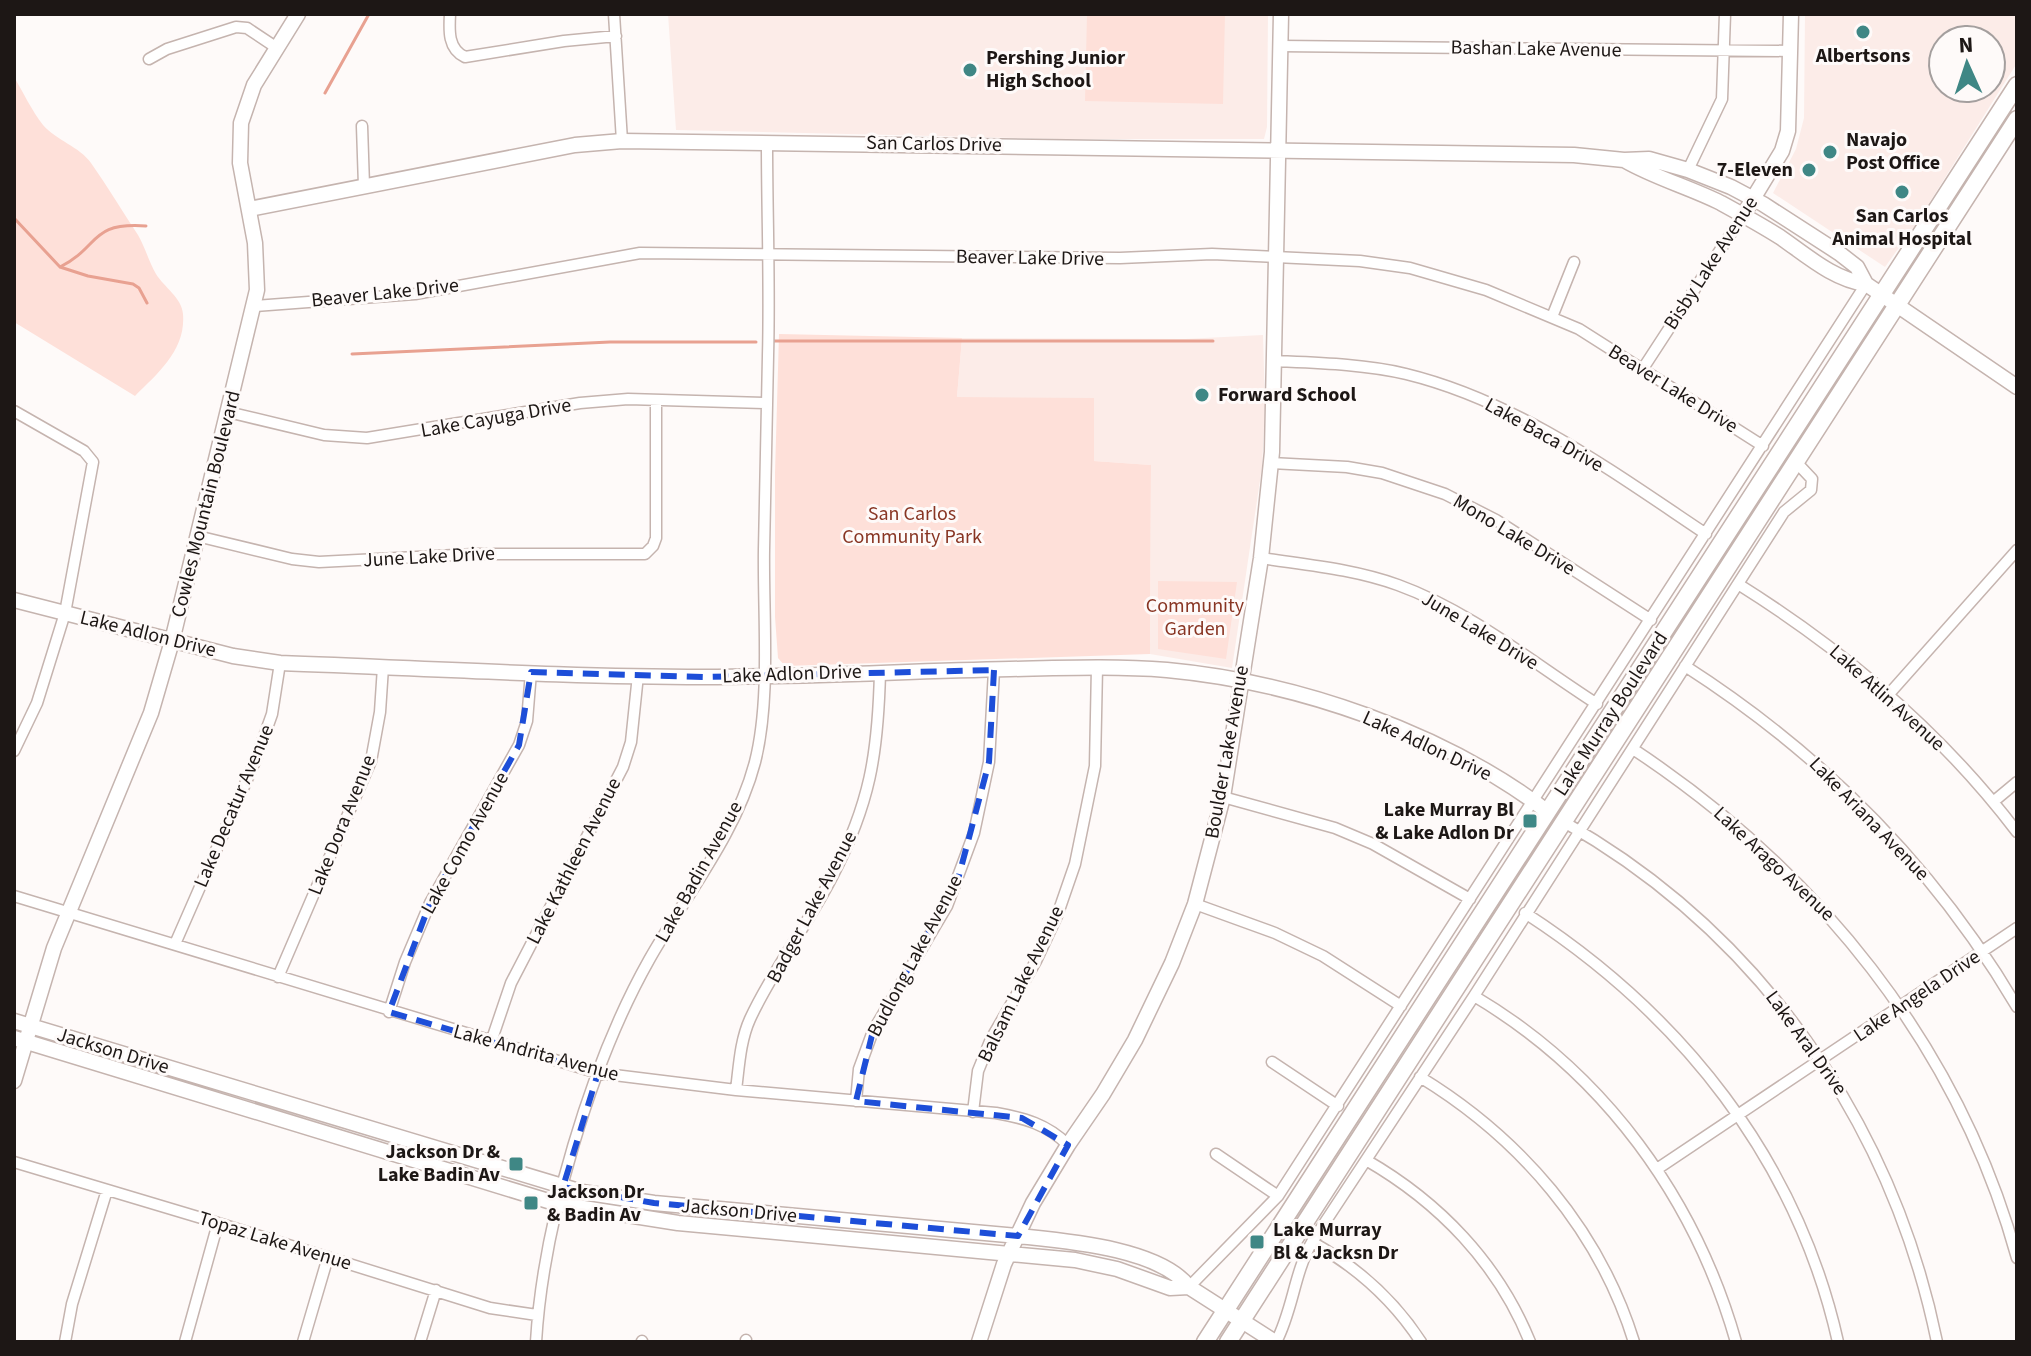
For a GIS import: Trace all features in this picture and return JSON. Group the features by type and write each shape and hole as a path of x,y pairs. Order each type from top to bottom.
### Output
{"main road":[{"name":"Lake Murray Boulevard","path":"1205,1342 2016,90"},
{"name":"Lake Murray Boulevard","path":"1228,1342 2016,117"},
{"path":"1563,788 1564,822"},
{"path":"1548,812 1548,846"}],"street":[{"name":"Cowles Mountain Boulevard","path":"14,1081 20,1040 30,1026 54,948 151,713 172,641 255,306 255,243 240,163 241,123 254,85 298,14"},
{"path":"450,14 452,46 465,57 616,36"},
{"path":"614,14 622,141"},
{"name":"Boulder Lake Avenue","path":"979,1342 988,1308 1033,1203 1135,1040 1172,963 1195,904 1223,797 1261,558 1271,463 1281,14"},
{"path":"1688,170 1722,99 1725,14"},
{"name":"Bisby Lake Avenue","path":"1642,370 1782,151 1788,131 1791,14"},
{"path":"149,59 167,49 236,27 247,28 277,48"},
{"name":"Bashan Lake Avenue","path":"1280,46 1791,51"},
{"path":"362,126 364,186"},
{"name":"San Carlos Drive","path":"249,209 575,145 622,141 1574,155 1649,159 1688,170 1753,199 1857,267 1866,284 2017,387"},
{"name":"Lake Badin Avenue","path":"536,1342 537,1315 558,1204 598,1073 648,962 732,822 754,764 759,741 764,674 767,143"},
{"name":"San Carlos Drive","path":"1624,160 1644,172 1672,181 1743,215 1848,282 1866,284"},
{"name":"Beaver Lake Drive","path":"255,306 415,294 640,253 1105,258 1212,254 1360,261 1410,268 1486,290 1579,329 1763,446"},
{"path":"1552,317 1574,262"},
{"name":"Lake Murray Boulevard","path":"1189,1287 1278,1196 1866,284"},
{"name":"Lake Baca Drive","path":"1273,361 1385,370 1460,390 1512,413 1558,439 1706,534"},
{"name":"Lake Cayuga Drive","path":"228,412 324,435 367,438 580,403 656,400 766,403"},
{"name":"June Lake Drive","path":"197,536 292,559 319,562 475,554 645,554 656,538 656,400"},
{"path":"14,411 84,451 93,462 65,613 37,703 14,751"},
{"name":"Lake Murray Boulevard","path":"1276,1342 1287,1318 1303,1258 1312,1242 1474,996 1784,512 1811,490 1812,479 1796,462"},
{"name":"Mono Lake Drive","path":"1271,463 1347,467 1382,473 1445,494 1496,520 1651,620"},
{"path":"1889,694 2017,550"},
{"name":"June Lake Drive","path":"1261,558 1349,571 1419,593 1457,613 1597,704"},
{"name":"Lake Atlin Avenue","path":"1738,584 1831,647 1889,694 1943,746 2017,832"},
{"name":"Lake Adlon Drive","path":"14,600 233,656 280,663 704,677 1097,667 1171,671 1240,682 1317,700 1390,725 1452,754 1548,812"},
{"name":"Lake Decatur Avenue","path":"175,944 256,759 272,714 280,663"},
{"name":"Lake Ariana Avenue","path":"1685,666 1771,725 1849,793 1907,852 1983,952 2017,1007"},
{"name":"Lake Dora Avenue","path":"278,977 371,761 380,712 383,667"},
{"name":"Balsam Lake Avenue","path":"973,1112 978,1071 991,1039 1036,961 1057,916 1075,864 1095,766 1097,667"},
{"name":"Budlong Lake Avenue","path":"856,1101 859,1069 873,1031 947,906 974,833 989,762 994,670"},
{"name":"Lake Como Avenue","path":"389,1012 405,962 430,903 519,745 527,721 531,672"},
{"name":"Badger Lake Avenue","path":"736,1090 742,1044 750,1018 830,881 865,801 873,768 880,672"},
{"name":"Lake Kathleen Avenue","path":"491,1042 511,983 623,767 631,742 638,675"},
{"name":"Lake Arago Avenue","path":"1633,749 1698,794 1792,876 1845,933 1901,1007 1967,1123 1993,1185 2017,1258"},
{"path":"1993,802 2017,782"},
{"path":"1223,797 1335,828 1373,844 1470,899"},
{"name":"Lake Aral Drive","path":"1564,822 1648,876 1710,928 1766,987 1822,1060 1854,1113 1895,1197 1916,1256 1937,1342"},
{"name":"Lake Andrita Avenue","path":"14,896 598,1073 736,1090 996,1113 1032,1121 1068,1145"},
{"path":"1195,904 1275,933 1323,956 1401,1006"},
{"path":"1525,913 1593,959 1651,1011 1699,1063 1738,1115 1769,1165 1798,1224 1820,1280 1838,1342"},
{"name":"Lake Angela Drive","path":"1657,1169 2017,928"},
{"path":"1474,996 1532,1035 1573,1070 1619,1118 1657,1169 1687,1218 1710,1266 1736,1342"},
{"name":"Jackson Drive","path":"14,1021 563,1187 654,1203 1077,1242 1137,1257 1179,1274 1189,1287 1276,1342"},
{"name":"Jackson Drive","path":"20,1040 558,1204 678,1223 1010,1252 1105,1265 1170,1288 1189,1287"},
{"path":"1272,1062 1338,1106"},
{"path":"1420,1077 1489,1125 1548,1185 1596,1254 1634,1342"},
{"path":"1216,1154 1278,1196"},
{"path":"1366,1160 1421,1197 1469,1242 1507,1296 1530,1342"},
{"name":"Topaz Lake Avenue","path":"14,1162 490,1308 537,1315"},
{"path":"65,1342 72,1304 107,1190"},
{"path":"185,1342 218,1223"},
{"path":"1312,1242 1344,1261 1373,1284 1399,1311 1421,1342"},
{"path":"303,1342 328,1257"},
{"path":"420,1342 436,1290"}],"highlighted area":[{"path":"994,670 989,762 957,883 873,1031 856,1101 1022,1118 1068,1145 1018,1236 654,1203 563,1187 598,1073 389,1012 430,903 519,745 531,672 704,677"}],"shaded area":[{"name":"Pershing Junior High School","path":"668,14 1268,14 1267,127 1264,139 1059,139 676,130"},
{"path":"1805,14 2017,14 2017,63 2007,79 2007,24 1927,24 1927,104 1991,104 1916,224 1885,267 1773,193 1796,149 1804,118"},
{"path":"1263,335 1265,405 1262,467 1232,668 1150,654 1151,465 1094,461 957,397 962,338 1185,339"}],"green space":[{"path":"1087,14 1225,14 1223,104 1085,101"},
{"path":"14,77 43,125 81,152 91,163 138,235 156,274 182,308 183,327 175,350 135,396 14,322"},
{"name":"San Carlos Community Park","path":"779,334 962,338 957,397 1094,398 1094,461 1151,465 1150,654 785,666 778,658 775,617"},
{"name":"Community Garden","path":"1158,581 1237,582 1226,659 1158,649"}],"waterway":[{"path":"325,93 369,14"},
{"path":"14,218 60,267 88,276 133,284 139,288 147,303"},
{"path":"60,267 105,232 114,228 146,226"},
{"path":"772,341 1213,341"},
{"path":"352,354 610,342 756,342"}],"place":[{"name":"Albertsons","path":"1863,32"},
{"name":"Pershing Junior High School","path":"970,70"},
{"name":"Navajo Post Office","path":"1830,152"},
{"name":"7-Eleven","path":"1809,170"},
{"name":"San Carlos Animal Hospital","path":"1902,192"},
{"name":"Forward School","path":"1202,395"},
{"name":"Lake Murray Bl & Lake Adlon Dr","path":"1530,821"},
{"name":"Jackson Dr & Lake Badin Av","path":"516,1164"},
{"name":"Jackson Dr & Badin Av","path":"531,1203"},
{"name":"Lake Murray Bl & Jacksn Dr","path":"1257,1242"}]}
